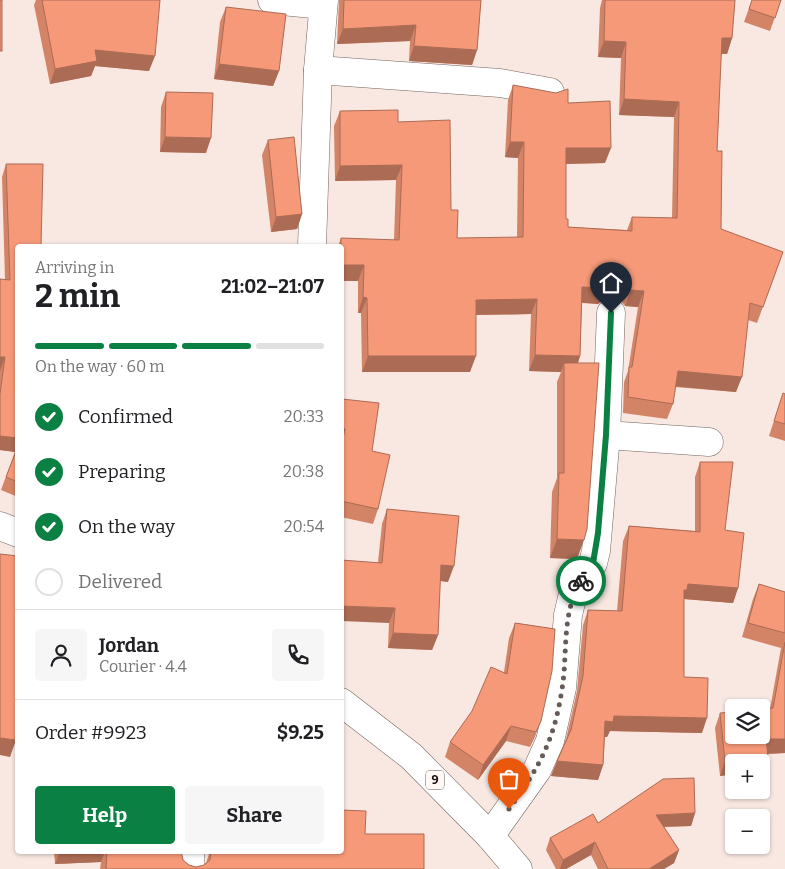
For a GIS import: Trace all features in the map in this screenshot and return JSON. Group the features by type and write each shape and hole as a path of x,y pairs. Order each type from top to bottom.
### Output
{"main road":[{"path":"272,0 324,3 318,70 312,244"},
{"path":"318,70 500,83 553,93"},
{"path":"490,836 537,770 550,741 562,688 568,615 572,598 593,563 596,551 606,435 611,313"},
{"path":"606,435 709,442"},
{"path":"0,526 15,532"},
{"name":"9","path":"344,704 411,756 490,836 518,869"}],"building":[{"path":"0,0 2,0 2,51 0,51"},
{"path":"42,0 160,0 155,56 95,50 97,61 55,69"},
{"path":"344,0 481,0 477,50 414,46 416,25 343,29"},
{"path":"605,0 735,0 732,38 722,38 717,151 722,151 721,229 783,252 763,307 750,303 742,377 678,371 673,404 628,397 629,367 632,367 644,291 631,290 625,284 618,282 610,283 604,288 582,287 580,356 535,355 537,299 476,300 476,356 368,356 367,298 363,297 364,265 344,265 344,244 341,244 341,238 399,240 402,165 340,166 340,111 398,110 398,122 450,120 451,210 458,210 457,238 523,237 524,142 510,142 513,85 556,93 568,89 568,103 610,101 611,148 566,148 566,219 568,219 568,227 632,231 632,217 677,218 679,102 624,99 626,42 604,41"},
{"path":"752,0 781,0 775,18 749,9"},
{"path":"226,7 286,14 279,71 219,64"},
{"path":"166,92 213,93 211,138 165,137"},
{"path":"294,137 302,214 276,217 268,140"},
{"path":"6,164 43,164 41,244 15,244 15,438 0,436 0,394 5,357 0,357 0,279 10,280"},
{"path":"564,363 599,363 587,529 584,540 557,539 559,473 564,473"},
{"path":"783,393 785,394 785,424 774,421"},
{"path":"344,399 379,403 372,451 390,455 378,509 344,502"},
{"path":"15,454 15,481 6,477"},
{"path":"700,462 733,462 725,530 744,533 738,588 688,584 687,590 684,590 684,677 708,678 707,718 614,716 613,722 605,721 603,765 557,761 571,730 583,676 588,610 622,611 629,526 700,532"},
{"path":"387,509 459,516 454,566 441,565 438,635 393,633 395,608 344,606 344,560 382,563"},
{"path":"0,554 15,556 15,740 0,738"},
{"path":"759,584 785,592 785,633 748,623"},
{"path":"515,623 555,629 552,671 541,721 536,732 511,726 483,765 450,742 472,711 491,667 507,674"},
{"path":"785,642 785,739 770,739 770,708 773,708"},
{"path":"720,713 725,713 725,744 767,744 768,754 725,754 725,761"},
{"path":"694,778 695,813 656,815 679,850 649,869 608,869 595,842 563,860 550,838 593,814 598,823 663,779"},
{"path":"344,810 366,811 365,834 424,834 424,869 106,869 107,854 182,854 183,860 189,865 196,867 204,865 210,860 211,854 344,854"}],"way so far":[{"path":"509,809 537,770 550,741 562,688 568,615 572,598 581,581"}],"route":[{"path":"581,581 593,563 596,551 606,435 611,313"}]}
